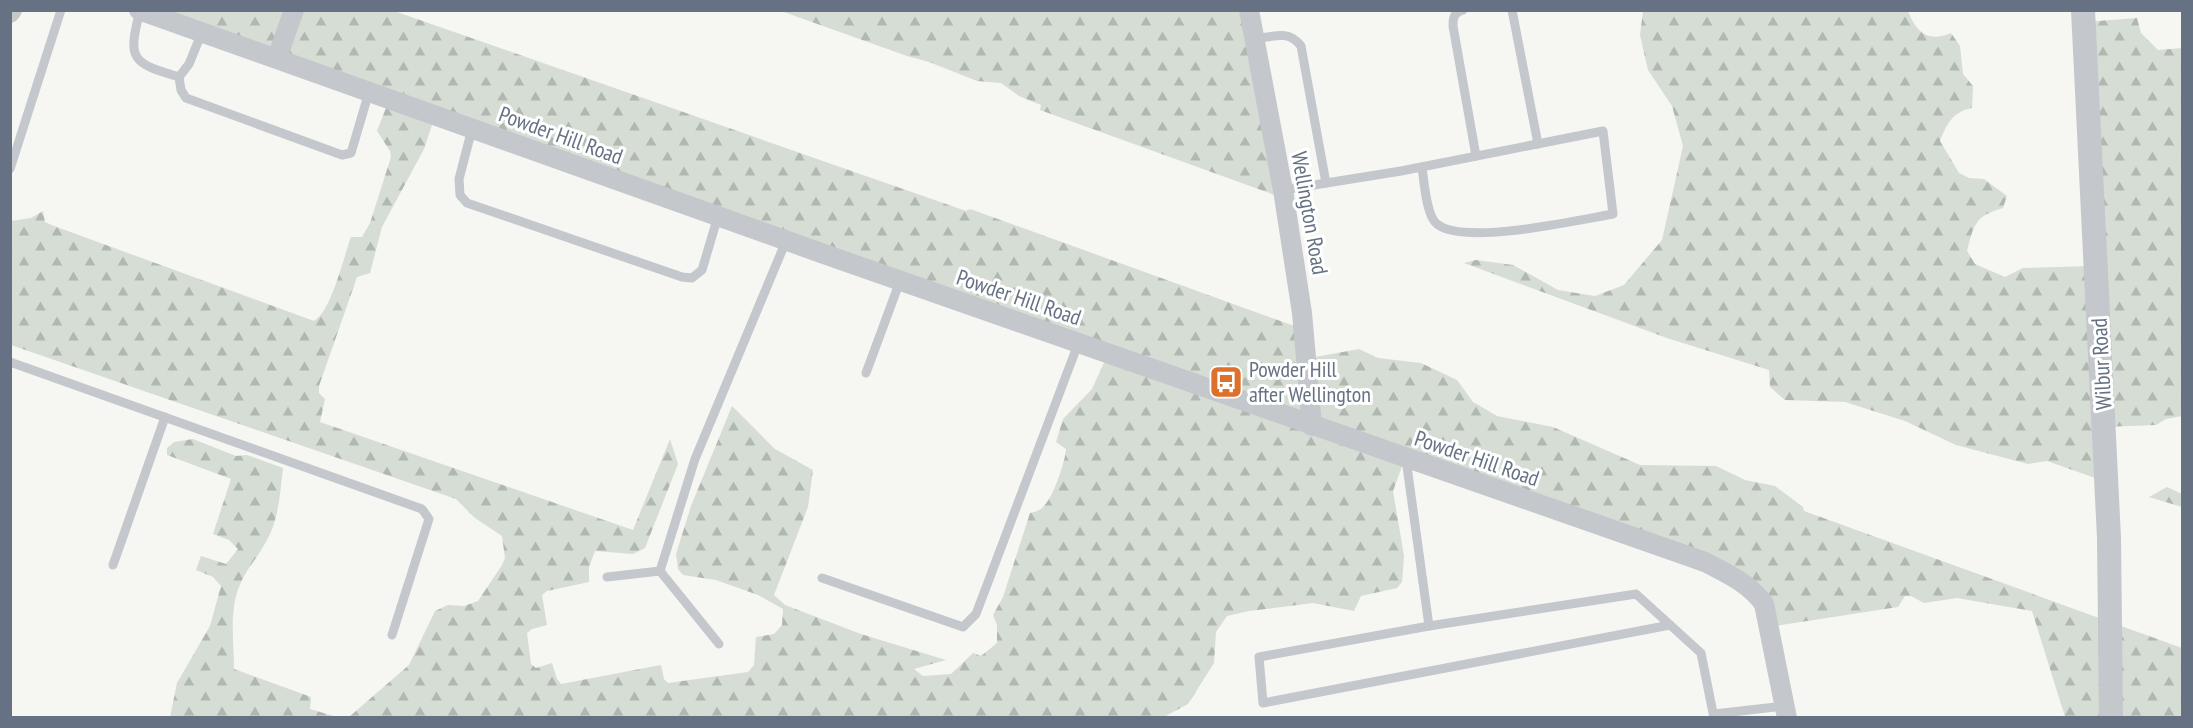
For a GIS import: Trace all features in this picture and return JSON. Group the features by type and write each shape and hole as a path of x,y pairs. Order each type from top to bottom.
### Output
{"street":[{"path":"277,58 294,10"},
{"name":"Wellington Road","path":"1249,10 1283,190 1302,313 1312,426"},
{"name":"Wilbur Road","path":"2083,10 2108,514 2111,717"},
{"name":"Powder Hill Road","path":"140,11 1078,344 1705,562 1735,577 1757,594 1764,604 1786,712"}],"lane":[{"path":"10,169 61,10"},
{"path":"1463,10 1457,12 1453,17 1453,26 1476,156"},
{"path":"1512,10 1538,144"},
{"path":"140,11 133,36 135,55 141,63 150,68 179,77"},
{"path":"202,32 189,64 179,77 181,90 186,98 347,155 351,153 369,92"},
{"path":"1254,39 1288,35 1295,38 1301,46 1326,183"},
{"path":"472,129 459,179 460,195 467,203 682,277 692,278 702,270 718,216"},
{"path":"1283,190 1422,167 1604,131 1613,214 1506,232 1454,230 1435,223 1430,214 1422,167"},
{"path":"660,571 695,459 786,241"},
{"path":"866,373 900,281"},
{"path":"822,578 963,627 976,614 1078,344"},
{"path":"10,362 422,509 429,519 392,635"},
{"path":"113,565 165,417"},
{"path":"1406,459 1429,626"},
{"path":"607,577 660,571"},
{"path":"660,571 719,644"},
{"path":"1670,625 1263,703 1259,657 1429,626 1636,594 1701,653 1714,716 1786,712"}],"green space":[{"path":"138,11 394,11 966,211 970,209 1300,328 1315,357 1359,349 1378,358 1421,363 1457,380 1473,402 1497,416 1553,427 1640,465 1716,466 1745,480 1775,486 1803,507 1804,511 2182,648 2182,717 2065,717 2032,611 1957,598 1924,603 1911,596 1905,596 1898,607 1769,627 1752,590 1404,461 1393,491 1404,556 1402,582 1397,588 1361,596 1354,611 1313,603 1227,616 1216,632 1214,663 1188,704 1164,717 349,717 409,665 435,611 448,605 464,606 478,601 505,558 502,536 475,518 456,499 11,345 11,221 31,218 43,211 45,222 54,226 314,321 326,307 351,237 362,237 370,223 391,157 390,151 377,131 389,100","holes":["435,116 1107,356 1092,389 1063,419 1056,442 1066,449 1061,471 1047,502 1040,509 1030,513 1003,597 993,615 997,625 997,643 981,656 973,653 951,674 923,676 914,669 946,660 861,634 785,605 774,595 808,507 813,470 775,449 732,406 691,506 676,554 678,569 683,575 716,580 758,595 783,609 782,625 774,634 756,637 754,665 748,672 668,683 664,679 661,665 561,684 552,663 536,668 531,664 527,633 532,629 547,625 542,595 547,591 589,582 589,567 595,551 633,554 645,548 678,464 670,439 633,530 320,422 325,399 319,393 319,386 357,277 370,273 382,227 424,149"]},
{"path":"781,11 1248,11 1280,197 1040,110 1041,105 1019,96 1001,83 977,81"},
{"path":"1643,11 1908,11 1915,25 1924,34 1936,37 1951,33 1960,46 1963,74 1973,86 1972,108 1960,112 1951,120 1940,141 1959,173 1969,178 1984,179 2007,196 2003,208 1987,214 1977,222 1967,251 1975,264 2005,277 2023,268 2093,266 2085,22 2137,18 2141,33 2158,50 2182,48 2182,416 2166,419 2156,425 2103,427 2098,479 2047,461 2028,464 1956,445 1905,421 1845,402 1785,400 1770,387 1769,370 1667,338 1464,263 1476,260 1513,265 1558,290 1595,296 1624,285 1662,240 1683,146 1672,106 1648,70 1640,35"},
{"path":"193,439 236,456 247,455 283,468 278,505 271,532 242,580 236,596 233,623 234,669 311,697 310,709 337,717 170,717 177,683 210,626 221,586 213,577 196,570 201,556 226,564 238,549 229,540 213,534 231,479 167,455 167,448 174,442"},
{"path":"2167,487 2182,494 2182,507 2149,497"}],"place":[{"name":"Powder Hill after Wellington","path":"1226,382"}]}
